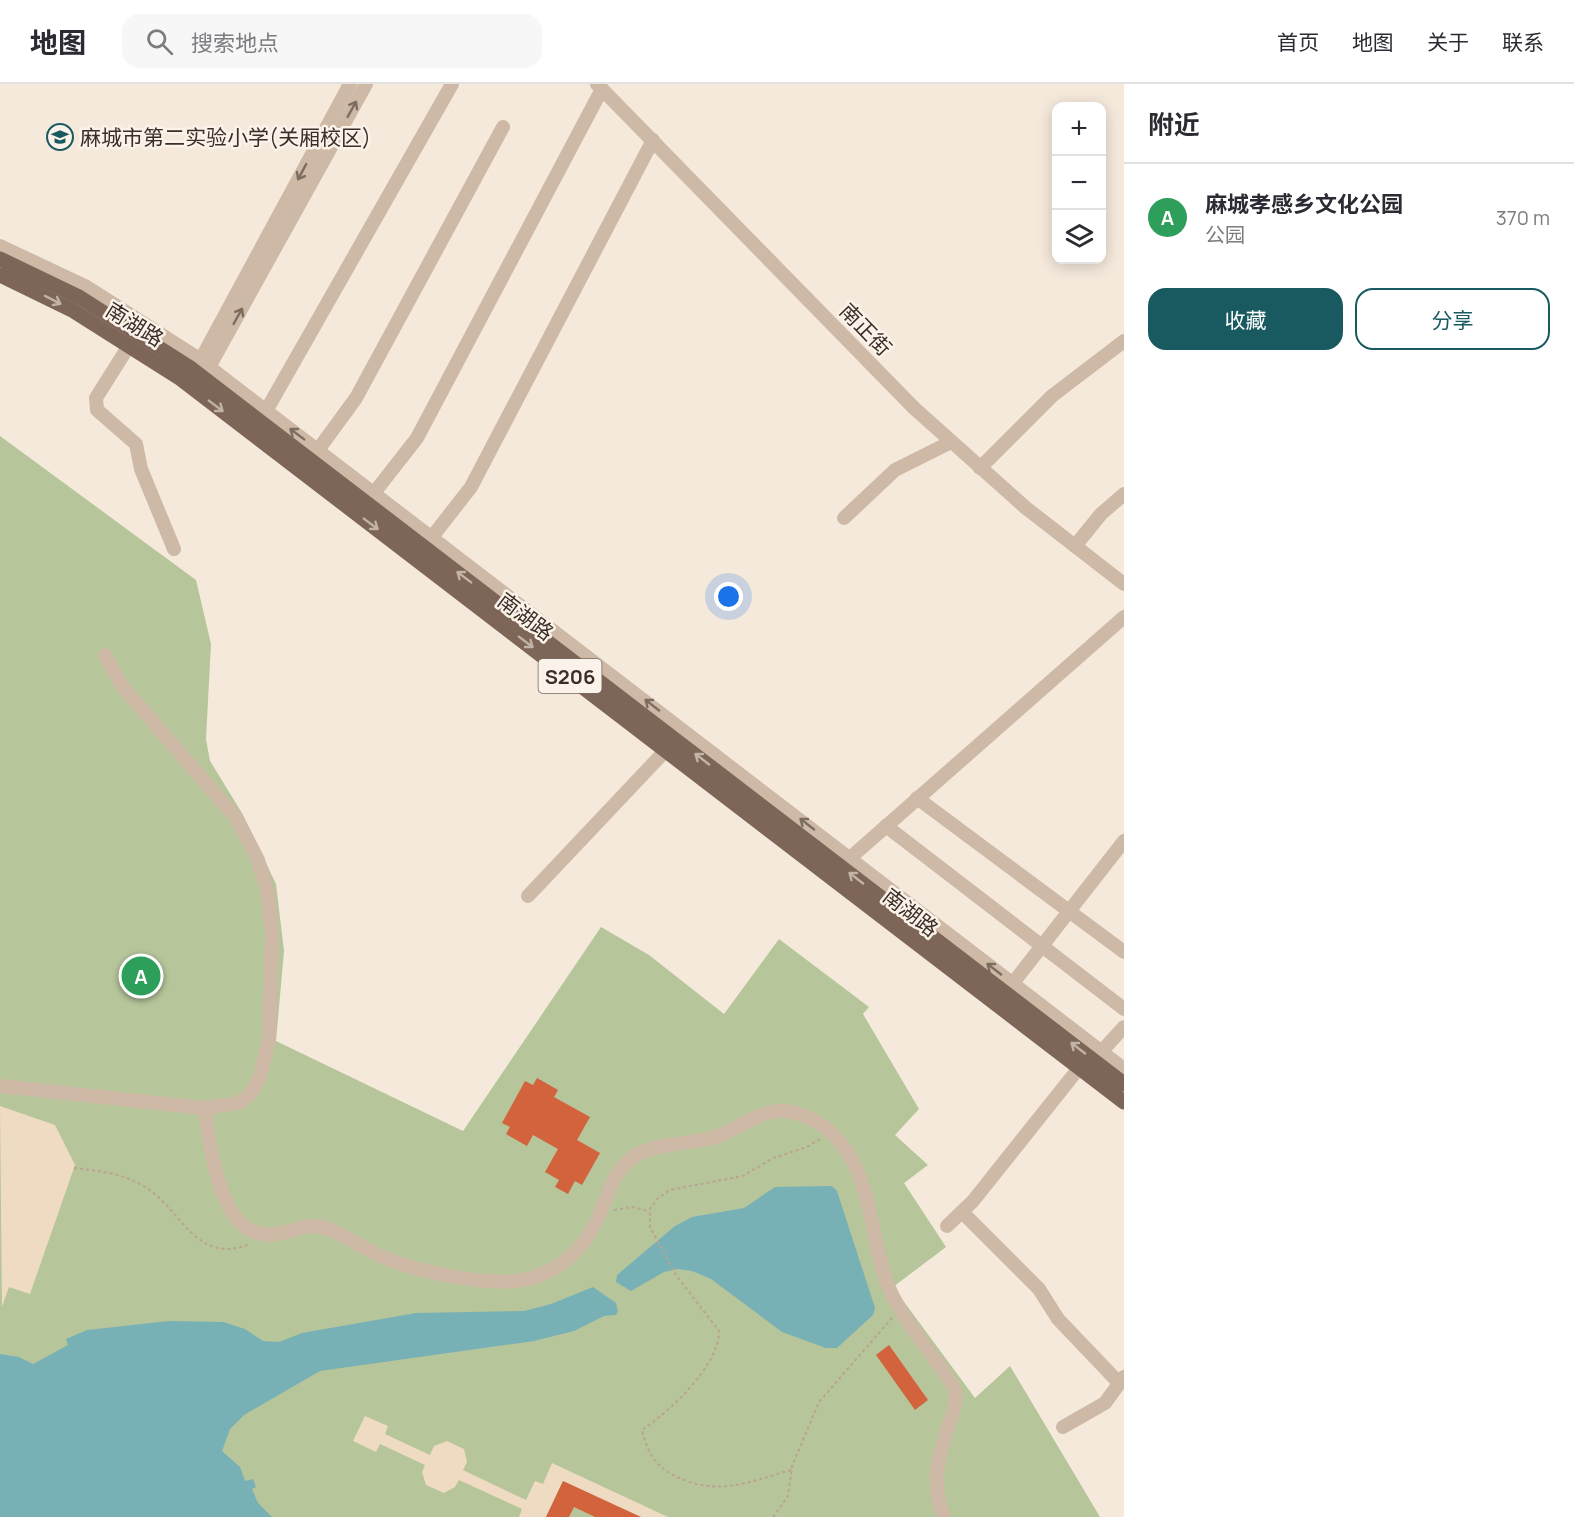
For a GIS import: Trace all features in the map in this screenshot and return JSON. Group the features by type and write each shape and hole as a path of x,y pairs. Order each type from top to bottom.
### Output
{"main road":[{"name":"南湖路","path":"0,259 79,297 189,367 1124,1084"},
{"name":"南湖路","path":"0,275 72,310 130,344 181,379 1124,1102"}],"street":[{"path":"205,364 350,84"},
{"path":"205,364 366,84"},
{"path":"266,411 452,84"},
{"path":"374,493 417,438 600,87"},
{"name":"南正街","path":"600,87 914,408 980,468 1124,584"},
{"path":"318,450 356,398 503,127"},
{"path":"432,537 471,487 653,140"},
{"path":"0,246 85,286 205,364 1124,1069"},
{"path":"980,468 1052,396 1124,341"},
{"path":"130,344 96,398 97,410 136,444 144,478 174,549"},
{"path":"844,518 895,471 951,442"},
{"path":"1075,546 1101,514 1124,494"},
{"path":"850,858 1124,617"},
{"path":"0,1086 204,1108 239,1103 252,1092 260,1076 269,1040 272,934 268,893 258,860 237,819 122,686 105,655"},
{"path":"528,896 666,750"},
{"path":"917,798 1124,952"},
{"path":"886,826 1124,1009"},
{"path":"1013,983 1124,841"},
{"path":"1102,1051 1124,1027"},
{"path":"947,1226 962,1212 1080,1068"},
{"path":"204,1108 228,1208 236,1221 247,1229 273,1235 306,1227 323,1227 380,1256 406,1265 452,1276 512,1282 538,1276 571,1259 592,1231 616,1174 628,1161 644,1152 715,1137 779,1110 810,1119 830,1133 850,1158 862,1181 883,1271 900,1310 951,1382 955,1395 955,1407 938,1464 935,1488 944,1517"},
{"path":"962,1212 1039,1289 1058,1319 1122,1380 1105,1403 1063,1427"}],"path":[{"path":"791,1470 728,1487 710,1488 688,1482 661,1468 652,1459 642,1430 680,1399 715,1353 719,1331 676,1275 650,1227 649,1211 658,1198 670,1190 743,1176 773,1158 807,1147 830,1133"},
{"path":"74,1168 106,1172 145,1187 200,1241 210,1247 225,1249 245,1246 273,1235"},
{"path":"602,1207 611,1210 632,1207 649,1211"},
{"path":"773,1517 788,1496 791,1470 819,1402 875,1335 900,1310"}],"green space":[{"path":"0,436 196,580 211,644 206,739 210,761 242,813 276,884 284,951 276,1041 463,1131 601,927 649,955 724,1014 779,939 869,1007 863,1014 919,1109 895,1135 928,1165 904,1183 946,1247 893,1287 975,1398 1010,1366 1100,1517 0,1517"}],"shaded area":[{"path":"0,1106 55,1125 75,1165 30,1294 9,1287 2,1307"},
{"path":"365,1416 388,1426 385,1434 430,1455 434,1446 447,1441 464,1449 467,1462 463,1470 526,1500 535,1481 543,1484 552,1463 668,1517 641,1517 563,1481 546,1517 519,1517 522,1509 459,1480 455,1487 444,1493 426,1485 422,1472 425,1465 380,1444 376,1452 353,1441"}],"water":[{"path":"832,1186 837,1191 875,1308 873,1315 837,1348 826,1348 782,1332 711,1279 692,1271 678,1269 664,1272 631,1291 616,1282 617,1275 675,1226 692,1217 744,1208 775,1187"},
{"path":"593,1287 616,1303 618,1311 616,1315 604,1316 574,1331 534,1341 320,1371 244,1415 230,1429 222,1451 240,1467 245,1481 253,1479 256,1487 252,1489 258,1503 272,1517 0,1517 0,1354 19,1357 33,1364 68,1345 66,1339 87,1330 169,1321 223,1322 245,1329 263,1341 279,1342 302,1333 416,1313 524,1311 551,1304"}],"building":[{"path":"537,1078 558,1090 554,1097 590,1117 577,1140 600,1153 582,1185 575,1181 568,1194 555,1187 559,1180 545,1172 558,1149 533,1135 527,1146 506,1134 510,1127 502,1123 525,1081 533,1085"},
{"path":"889,1345 928,1400 915,1410 876,1355"},
{"path":"563,1481 641,1517 595,1517 574,1507 569,1517 546,1517"}],"place":[{"name":"麻城市第二实验小学(关厢校区)","path":"60,137"},
{"name":"麻城孝感乡文化公园","path":"141,976"}]}
